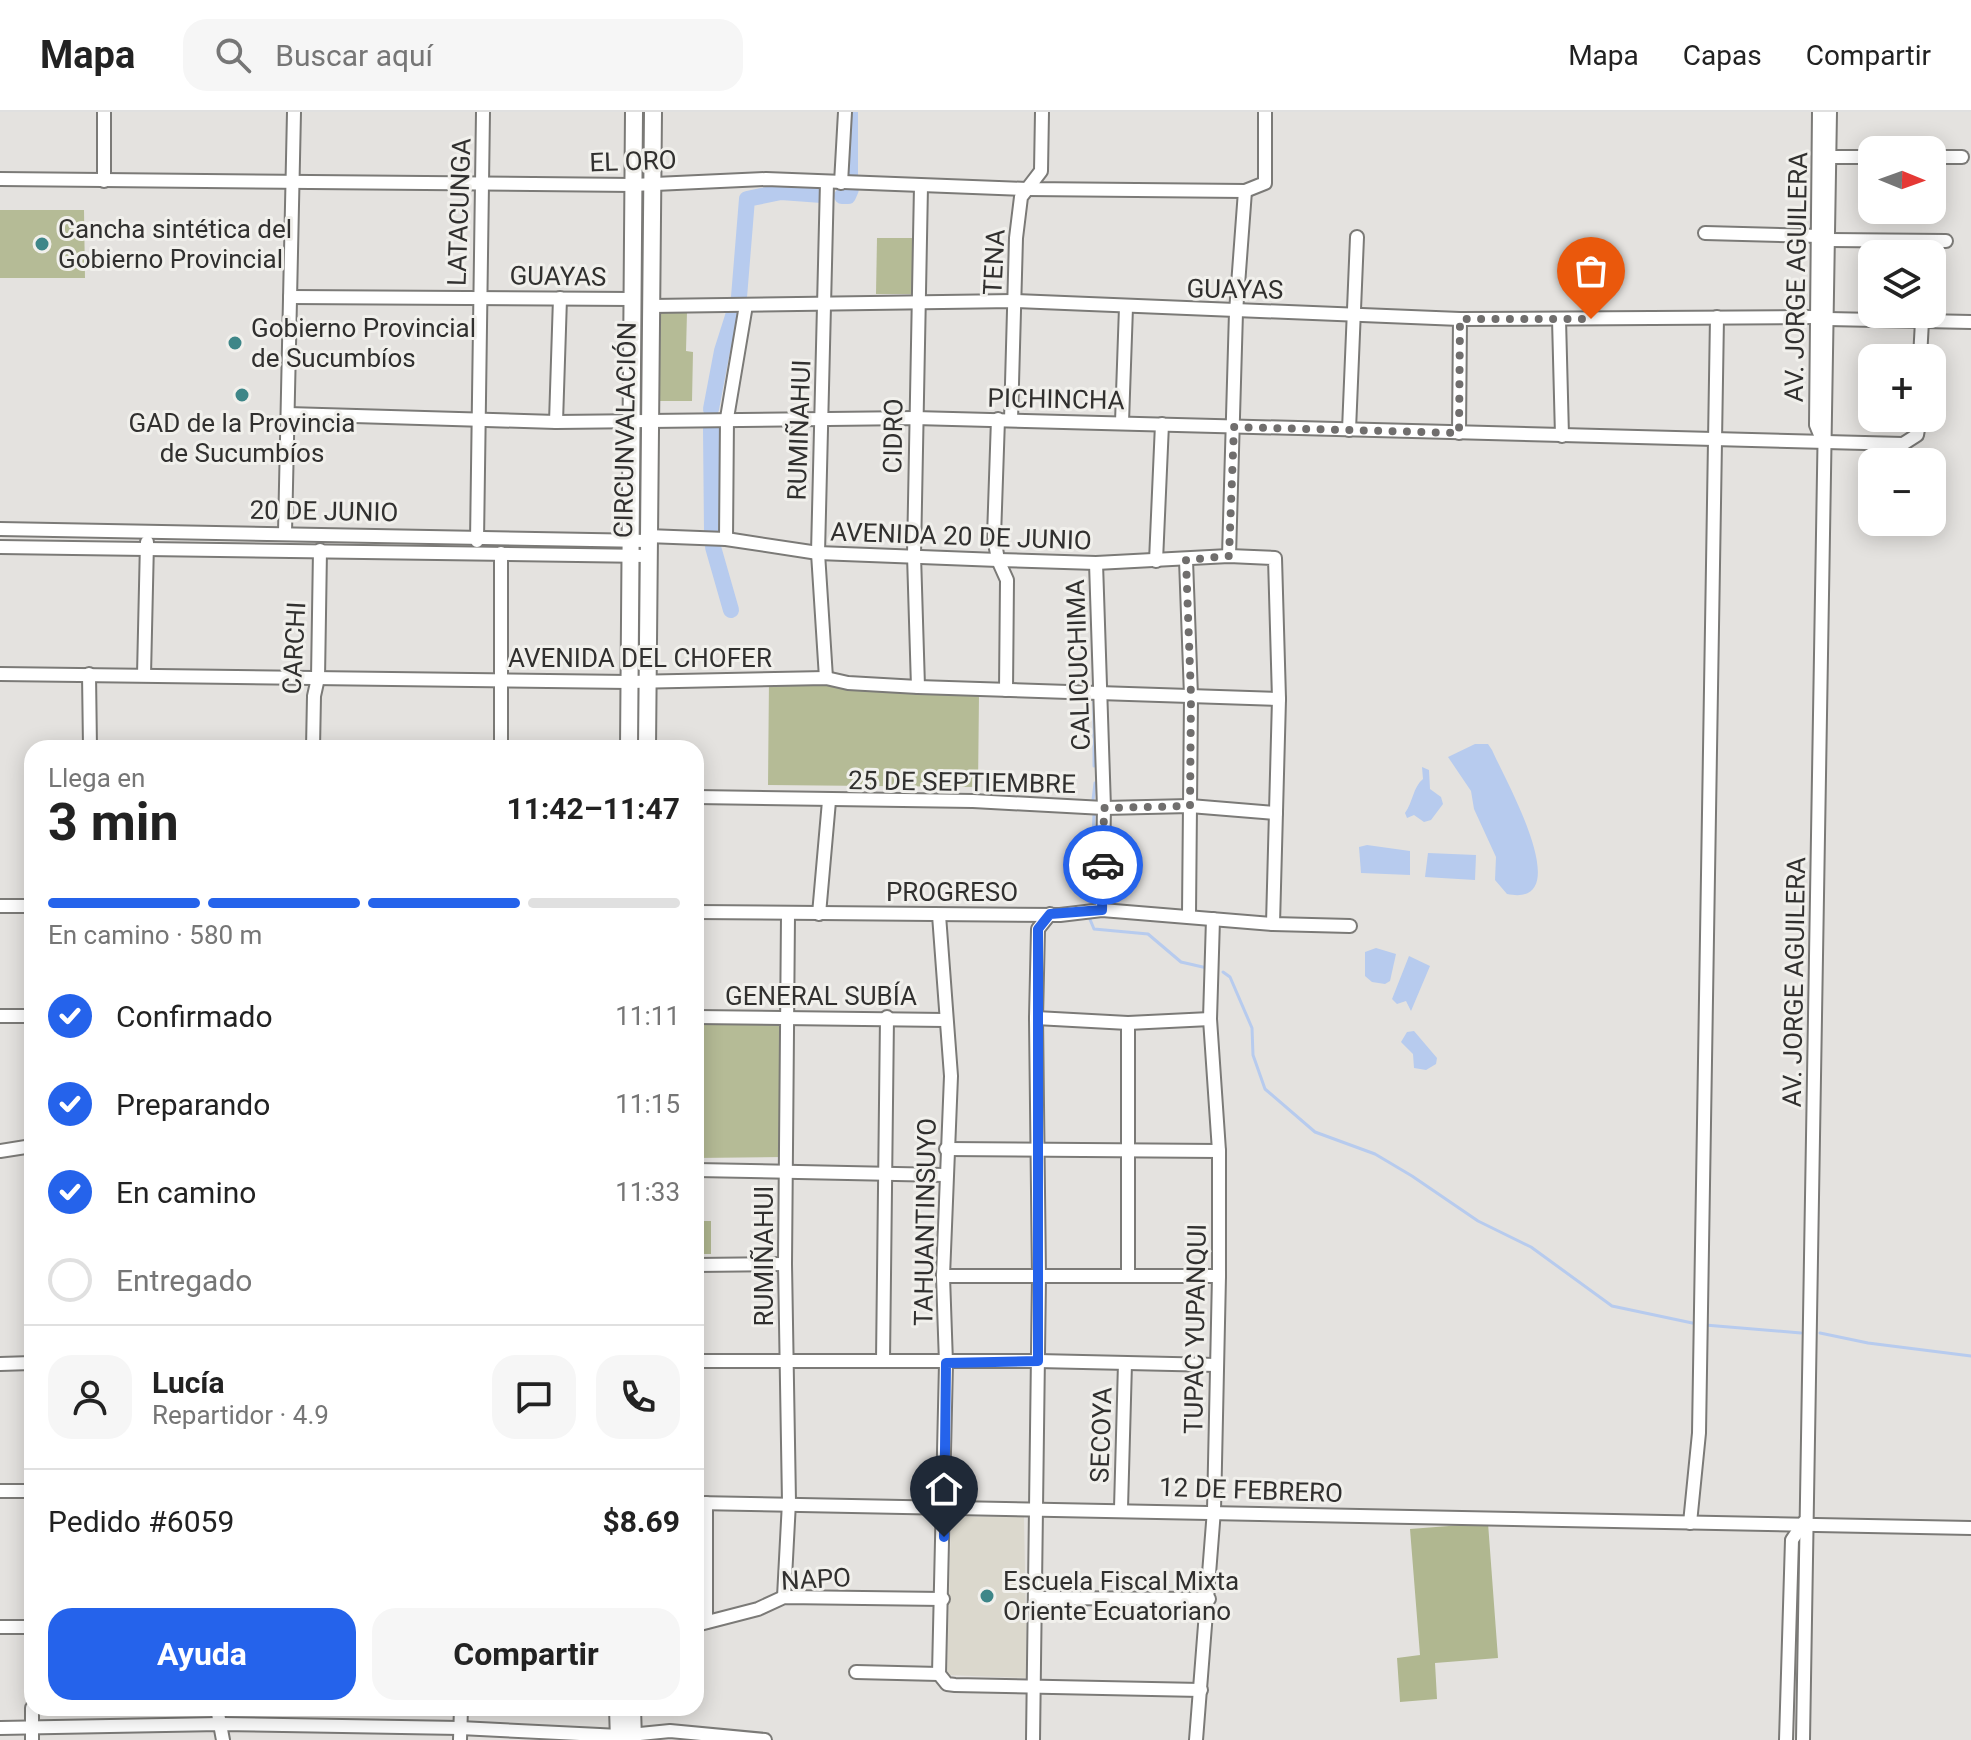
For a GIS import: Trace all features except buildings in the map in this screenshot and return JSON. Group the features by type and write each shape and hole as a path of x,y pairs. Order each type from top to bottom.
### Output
{"main road":[{"name":"CIRCUNVALACIÓN","path":"634,112 632,421 641,546 647,740"},
{"name":"CIRCUNVALACIÓN","path":"629,740 629,682 649,421 653,112"},
{"path":"620,1716 626,1737"},
{"path":"626,1737 630,1716"}],"street":[{"path":"104,112 104,181"},
{"path":"285,533 294,112"},
{"name":"LATACUNGA","path":"477,553 483,112"},
{"path":"841,183 845,112"},
{"name":"TENA","path":"1006,690 1007,580 998,560 994,537 1014,301 1016,238 1021,197 1041,171 1042,112"},
{"name":"EL ORO","path":"0,179 633,185 652,182 827,182 1027,189 1245,191 1265,183 1265,112"},
{"name":"AV. JORGE AGUILERA","path":"1819,112 1824,238"},
{"name":"AV. JORGE AGUILERA","path":"1803,1740 1808,1540 1804,1522 1814,1240 1823,442 1816,425 1830,112"},
{"path":"1829,157 1858,157"},
{"path":"1946,157 1962,157"},
{"name":"RUMIÑAHUI","path":"826,678 818,553 827,182"},
{"name":"CIDRO","path":"918,687 914,555 921,186"},
{"path":"1229,556 1236,312 1245,191"},
{"path":"1705,233 1905,240"},
{"path":"1349,430 1357,237"},
{"name":"GUAYAS","path":"290,297 632,299"},
{"path":"556,422 560,298"},
{"name":"GUAYAS","path":"651,306 1014,301 1460,319 1858,319"},
{"path":"726,539 727,418 746,305"},
{"path":"1122,422 1126,307"},
{"path":"1690,1523 1699,1433 1717,317"},
{"path":"1459,433 1460,319"},
{"path":"1559,319 1562,436"},
{"name":"GUAYAS","path":"1946,321 1971,322"},
{"name":"PICHINCHA","path":"288,414 556,422 915,418 1903,444 1918,432"},
{"path":"1156,561 1162,424"},
{"name":"20 DE JUNIO","path":"0,529 477,535 641,546"},
{"path":"144,675 146,531"},
{"path":"305,533 305,550"},
{"name":"AVENIDA 20 DE JUNIO","path":"641,546 726,539 818,553 998,560 1096,563 1229,556 1275,558 1279,699"},
{"name":"20 DE JUNIO","path":"0,547 501,553 641,546"},
{"name":"CARCHI","path":"313,740 314,696 318,678 320,550"},
{"path":"501,553 501,740"},
{"path":"1186,560 1191,696 1189,915"},
{"name":"CALICUCHIMA","path":"1096,563 1104,808 1102,910"},
{"name":"AVENIDA DEL CHOFER","path":"0,674 629,682 826,678 848,683 918,687 1279,699"},
{"path":"89,674 90,740"},
{"path":"1273,924 1279,699"},
{"name":"25 DE SEPTIEMBRE","path":"704,797 973,801 1104,808 1190,806 1276,813"},
{"path":"819,914 829,801"},
{"path":"0,906 24,906"},
{"name":"PROGRESO","path":"704,912 939,915 1050,914 1102,910 1273,924 1350,926"},
{"path":"1022,913 1038,929"},
{"path":"1033,1740 1039,1277 1036,1018 1038,929 1050,914"},
{"name":"RUMIÑAHUI","path":"784,1597 789,1502 785,1264 788,915"},
{"name":"TAHUANTINSUYO","path":"939,915 945,1020 950,1048 943,1276 946,1363 939,1674"},
{"name":"TUPAC YUPANQUI","path":"1196,1740 1214,1510 1219,1276 1219,1151 1210,1019 1213,919"},
{"path":"0,1016 24,1016"},
{"name":"GENERAL SUBÍA","path":"704,1017 945,1020"},
{"path":"883,1361 887,1017"},
{"path":"1036,1018 1128,1023 1210,1019"},
{"path":"1128,1023 1128,1276"},
{"path":"0,1151 24,1147"},
{"path":"946,1149 1219,1151"},
{"path":"704,1170 945,1175"},
{"path":"704,1265 785,1264"},
{"path":"943,1276 1219,1276"},
{"path":"704,1361 1038,1361 1217,1365"},
{"path":"0,1364 24,1363"},
{"name":"SECOYA","path":"1121,1508 1125,1363"},
{"path":"0,1491 24,1491"},
{"name":"12 DE FEBRERO","path":"704,1503 1121,1508 1971,1528"},
{"name":"AV. JORGE AGUILERA","path":"1786,1740 1792,1540 1804,1522"},
{"name":"NAPO","path":"704,1623 758,1609 784,1597 943,1599"},
{"path":"1035,1598 1209,1599"},
{"path":"0,1627 24,1627"},
{"path":"856,1672 939,1674 942,1680 955,1685 1201,1690"},
{"path":"218,1716 223,1740"},
{"path":"0,1728 32,1734 145,1725 220,1724 626,1737 670,1731 765,1740"},
{"path":"145,1725 147,1740"}],"shaded area":[{"name":"Escuela Fiscal Mixta Oriente Ecuatoriano","path":"951,1517 1024,1517 1027,1678 947,1675"}],"green space":[{"name":"Cancha sintética del Gobierno Provincial","path":"0,210 84,210 85,278 0,278"},
{"path":"877,238 918,238 916,294 876,294"},
{"path":"659,311 687,312 686,351 693,352 692,401 657,401"},
{"path":"833,679 849,687 979,695 978,787 768,785 769,680"},
{"path":"784,1018 783,1157 704,1158 704,1019"},
{"path":"704,1221 711,1221 711,1254 704,1254"},
{"path":"1488,1523 1498,1658 1435,1663 1437,1699 1400,1702 1397,1658 1420,1655 1410,1529"}],"water":[{"path":"1475,744 1488,744 1492,750 1531,837 1537,861 1537,881 1528,893 1507,894 1495,880 1496,857 1474,809 1471,791 1448,757"},
{"path":"1422,767 1429,770 1430,789 1441,797 1443,804 1431,820 1424,822 1414,815 1407,818 1405,813 1423,779"},
{"path":"1367,845 1410,851 1410,875 1361,873 1359,847"},
{"path":"1428,853 1476,855 1475,880 1425,877"},
{"path":"1376,948 1396,954 1390,981 1385,984 1372,982 1365,976 1365,952"},
{"path":"1409,956 1430,966 1411,1011 1406,1001 1397,1004 1392,999"},
{"path":"1414,1031 1437,1058 1436,1064 1426,1070 1414,1068 1413,1054 1401,1042 1407,1032"}],"waterway":[{"path":"850,112 850,177"},
{"path":"842,196 848,196 851,189"},
{"path":"739,297 747,199 781,192 822,195"},
{"path":"711,409 722,351 735,310"},
{"path":"711,429 712,532"},
{"path":"713,547 731,610"},
{"path":"1094,701 1094,766"},
{"path":"1093,800 1095,783"},
{"path":"1090,905 1094,814"},
{"path":"1089,917 1094,929 1148,934 1181,962 1207,968"},
{"path":"1223,972 1230,977 1252,1028 1253,1055 1265,1089 1315,1132 1375,1154 1478,1221 1531,1247 1612,1306 1697,1324"},
{"path":"1705,1325 1801,1333"},
{"path":"1820,1333 1868,1343 1971,1356"}],"way so far":[{"path":"1103,865 1104,808 1190,806 1191,696 1186,560 1229,556 1234,427 1459,433 1460,319 1591,319"}],"place":[{"name":"Cancha sintética del Gobierno Provincial","path":"42,244"},
{"name":"Gobierno Provincial de Sucumbíos","path":"235,343"},
{"name":"GAD de la Provincia de Sucumbíos","path":"242,395"},
{"name":"Escuela Fiscal Mixta Oriente Ecuatoriano","path":"987,1596"}],"route":[{"path":"944,1537 946,1363 1038,1361 1038,929 1050,914 1102,910 1103,865"}]}
